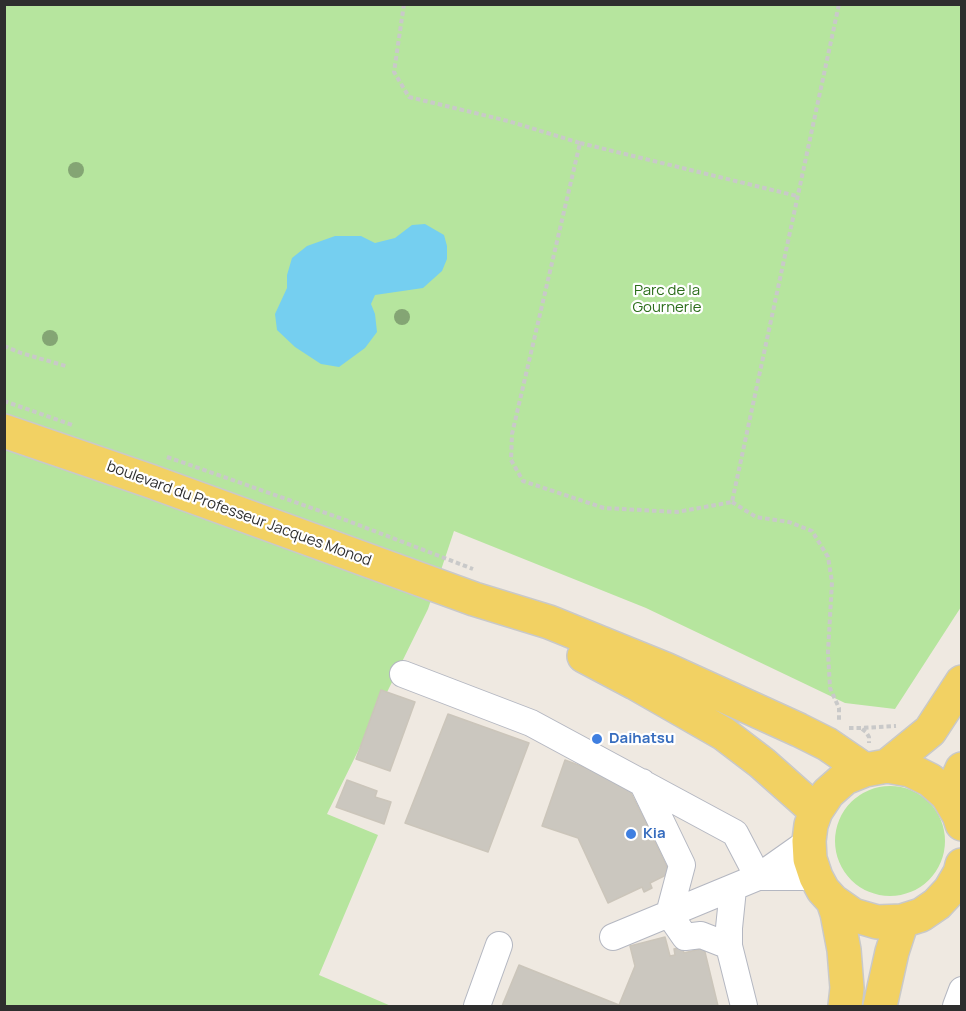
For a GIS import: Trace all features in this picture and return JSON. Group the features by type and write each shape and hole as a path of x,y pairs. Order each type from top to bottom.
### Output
{"main road":[{"name":"boulevard du Professeur Jacques Monod","path":"4,431 150,481 474,599"},
{"path":"474,599 549,622 665,669 876,768 910,770 930,780 947,795 960,820"},
{"path":"474,599 635,683 724,734 762,763 813,826"},
{"path":"845,1006 847,988 844,950 837,913 810,859 813,826 828,793 845,778 876,768 930,731 962,682"},
{"path":"960,820 958,778 962,769"},
{"path":"825,889 853,915 877,922 902,921 921,915 952,897 950,890 962,865"},
{"path":"880,1006 892,952 902,921"}],"street":[{"path":"403,674 531,723 735,833 758,877"},
{"path":"642,782 682,865 669,914 685,937 701,935 729,946"},
{"path":"613,937 758,877 813,826"},
{"path":"758,877 825,889"},
{"path":"733,889 729,946 744,1006"},
{"path":"477,1006 499,945"},
{"path":"956,1006 962,990"}],"path":[{"path":"404,4 394,72 409,97 508,121 580,143 797,196"},
{"path":"732,502 839,4"},
{"path":"580,143 512,434 512,460 523,481 604,508 677,512 732,502 756,517 789,522 812,531 828,557 832,582 828,652 830,688 839,708 838,726"},
{"path":"4,346 66,366"}],"green space":[{"name":"Parc de la Gournerie","path":"5,5 961,5 961,607 895,709 845,703 646,608 454,531 428,609 327,814 378,835 319,975 391,1006 5,1006"},
{"path":"890,786 911,790 929,802 941,820 945,841 941,862 929,880 911,892 890,896 869,892 851,880 839,862 835,841 839,820 851,802 869,790"}],"water":[{"path":"425,224 444,235 447,259 442,271 423,288 375,295 371,304 375,314 377,332 365,348 339,367 321,364 295,347 277,330 275,314 287,288 287,275 292,258 307,246 335,236 361,236 375,243 395,238 412,225"}],"building":[{"path":"381,690 415,702 390,771 356,759"},
{"path":"448,714 529,743 488,852 405,823"},
{"path":"565,760 626,783 650,831 655,829 658,836 653,838 670,873 650,883 652,888 644,892 642,887 608,903 578,838 542,826"},
{"path":"347,780 377,791 375,797 391,802 384,824 336,807"},
{"path":"665,937 670,956 675,955 674,949 682,947 684,953 704,948 718,1006 502,1006 519,965 619,1005 635,966 630,946"}],"place":[{"name":"Daihatsu","path":"597,739"},
{"name":"Kia","path":"631,834"}]}
